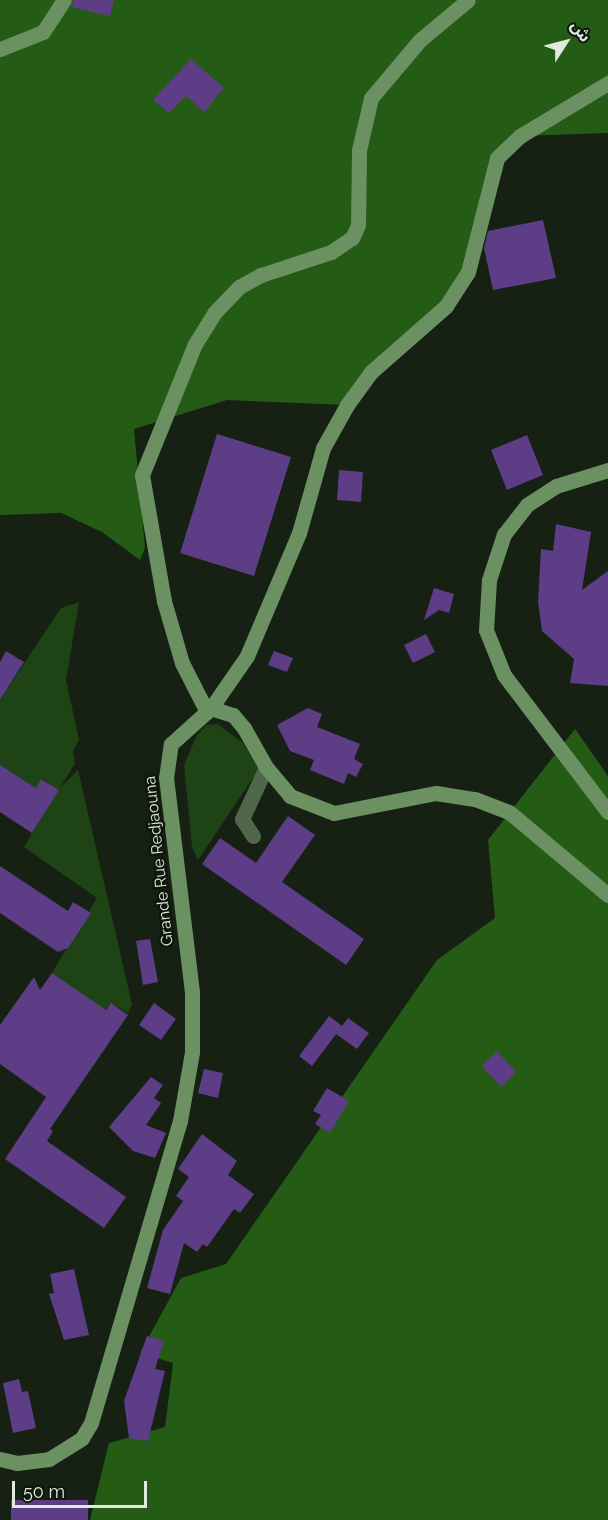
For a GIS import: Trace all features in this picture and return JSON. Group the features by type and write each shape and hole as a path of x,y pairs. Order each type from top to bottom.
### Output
{"street":[{"path":"0,50 43,32 64,0"},
{"path":"468,0 420,40 371,99 359,150 358,225 352,238 331,252 261,275 239,287 215,312 195,344 142,475 164,601 182,663 209,710 233,716 266,767 290,796 334,813 436,793 475,799 509,812 608,895"},
{"name":"Grande Rue Redjaouna","path":"0,1459 17,1463 50,1459 81,1438 91,1423 156,1213 192,1052 192,992 167,758 171,744 209,710 247,656 299,532 323,448 347,405 371,372 446,306 468,272 497,158 520,136 608,83"},
{"path":"608,470 556,486 527,505 504,534 489,580 486,630 504,675 608,812"},
{"path":"253,836 242,819 266,767"}],"green space":[{"path":"0,0 608,0 608,133 520,136 497,158 468,272 347,405 227,400 134,429 145,548 140,560 102,532 61,513 0,515"},
{"path":"79,602 66,680 79,740 73,750 75,763 60,788 78,770 132,1004 128,1013 111,1003 105,1010 52,973 97,898 24,847 58,790 42,779 36,788 0,765 0,700 61,608"},
{"path":"218,724 243,743 259,769 198,860 192,847 184,765 197,735 207,725"},
{"path":"575,729 608,776 608,1520 90,1520 109,1443 165,1427 173,1363 140,1353 181,1278 226,1264 437,960 495,918 488,840"}],"building":[{"path":"74,0 114,0 110,16 71,7"},
{"path":"191,59 224,88 204,112 186,96 169,113 153,100"},
{"path":"543,220 556,278 493,290 484,248 488,231"},
{"path":"217,434 291,457 254,576 180,553"},
{"path":"527,435 543,475 507,490 491,450"},
{"path":"339,470 363,472 361,502 337,500"},
{"path":"556,524 591,532 582,590 608,571 608,686 570,683 574,659 542,631 538,602 541,549 553,551"},
{"path":"434,588 454,594 449,613 439,610 424,620"},
{"path":"426,634 435,652 413,663 404,645"},
{"path":"6,651 24,662 0,700 0,662"},
{"path":"274,651 293,658 287,672 268,665"},
{"path":"308,708 322,714 317,727 360,744 354,759 363,764 356,777 348,773 344,784 310,770 314,760 290,751 277,725"},
{"path":"0,765 36,788 41,779 59,790 32,833 0,812"},
{"path":"288,816 315,835 282,882 364,939 346,965 202,864 220,838 256,863"},
{"path":"0,866 68,911 73,902 91,913 68,948 58,952 0,913"},
{"path":"150,939 158,982 143,985 136,941"},
{"path":"52,973 106,1010 111,1003 128,1015 50,1129 53,1131 47,1141 126,1197 104,1228 5,1159 46,1097 0,1064 0,1025 34,977 40,990"},
{"path":"154,1003 176,1019 161,1040 139,1025"},
{"path":"329,1016 342,1026 348,1018 369,1033 357,1049 336,1034 312,1066 299,1056"},
{"path":"497,1051 516,1072 501,1087 482,1066"},
{"path":"204,1069 223,1073 218,1098 198,1093"},
{"path":"151,1077 163,1085 154,1098 161,1103 146,1125 166,1133 155,1158 133,1151 109,1127"},
{"path":"327,1088 349,1101 330,1133 315,1124 321,1115 313,1111"},
{"path":"202,1134 237,1161 228,1175 254,1194 240,1213 234,1209 207,1247 203,1244 197,1252 184,1243 170,1294 147,1288 163,1230 183,1201 176,1196 189,1177 178,1169"},
{"path":"74,1269 89,1335 64,1340 49,1294 54,1293 50,1274"},
{"path":"147,1336 164,1341 155,1369 165,1371 148,1441 129,1438 124,1401"},
{"path":"19,1379 22,1392 28,1391 36,1428 13,1433 3,1383"},
{"path":"11,1500 88,1500 88,1520 11,1520"}]}
